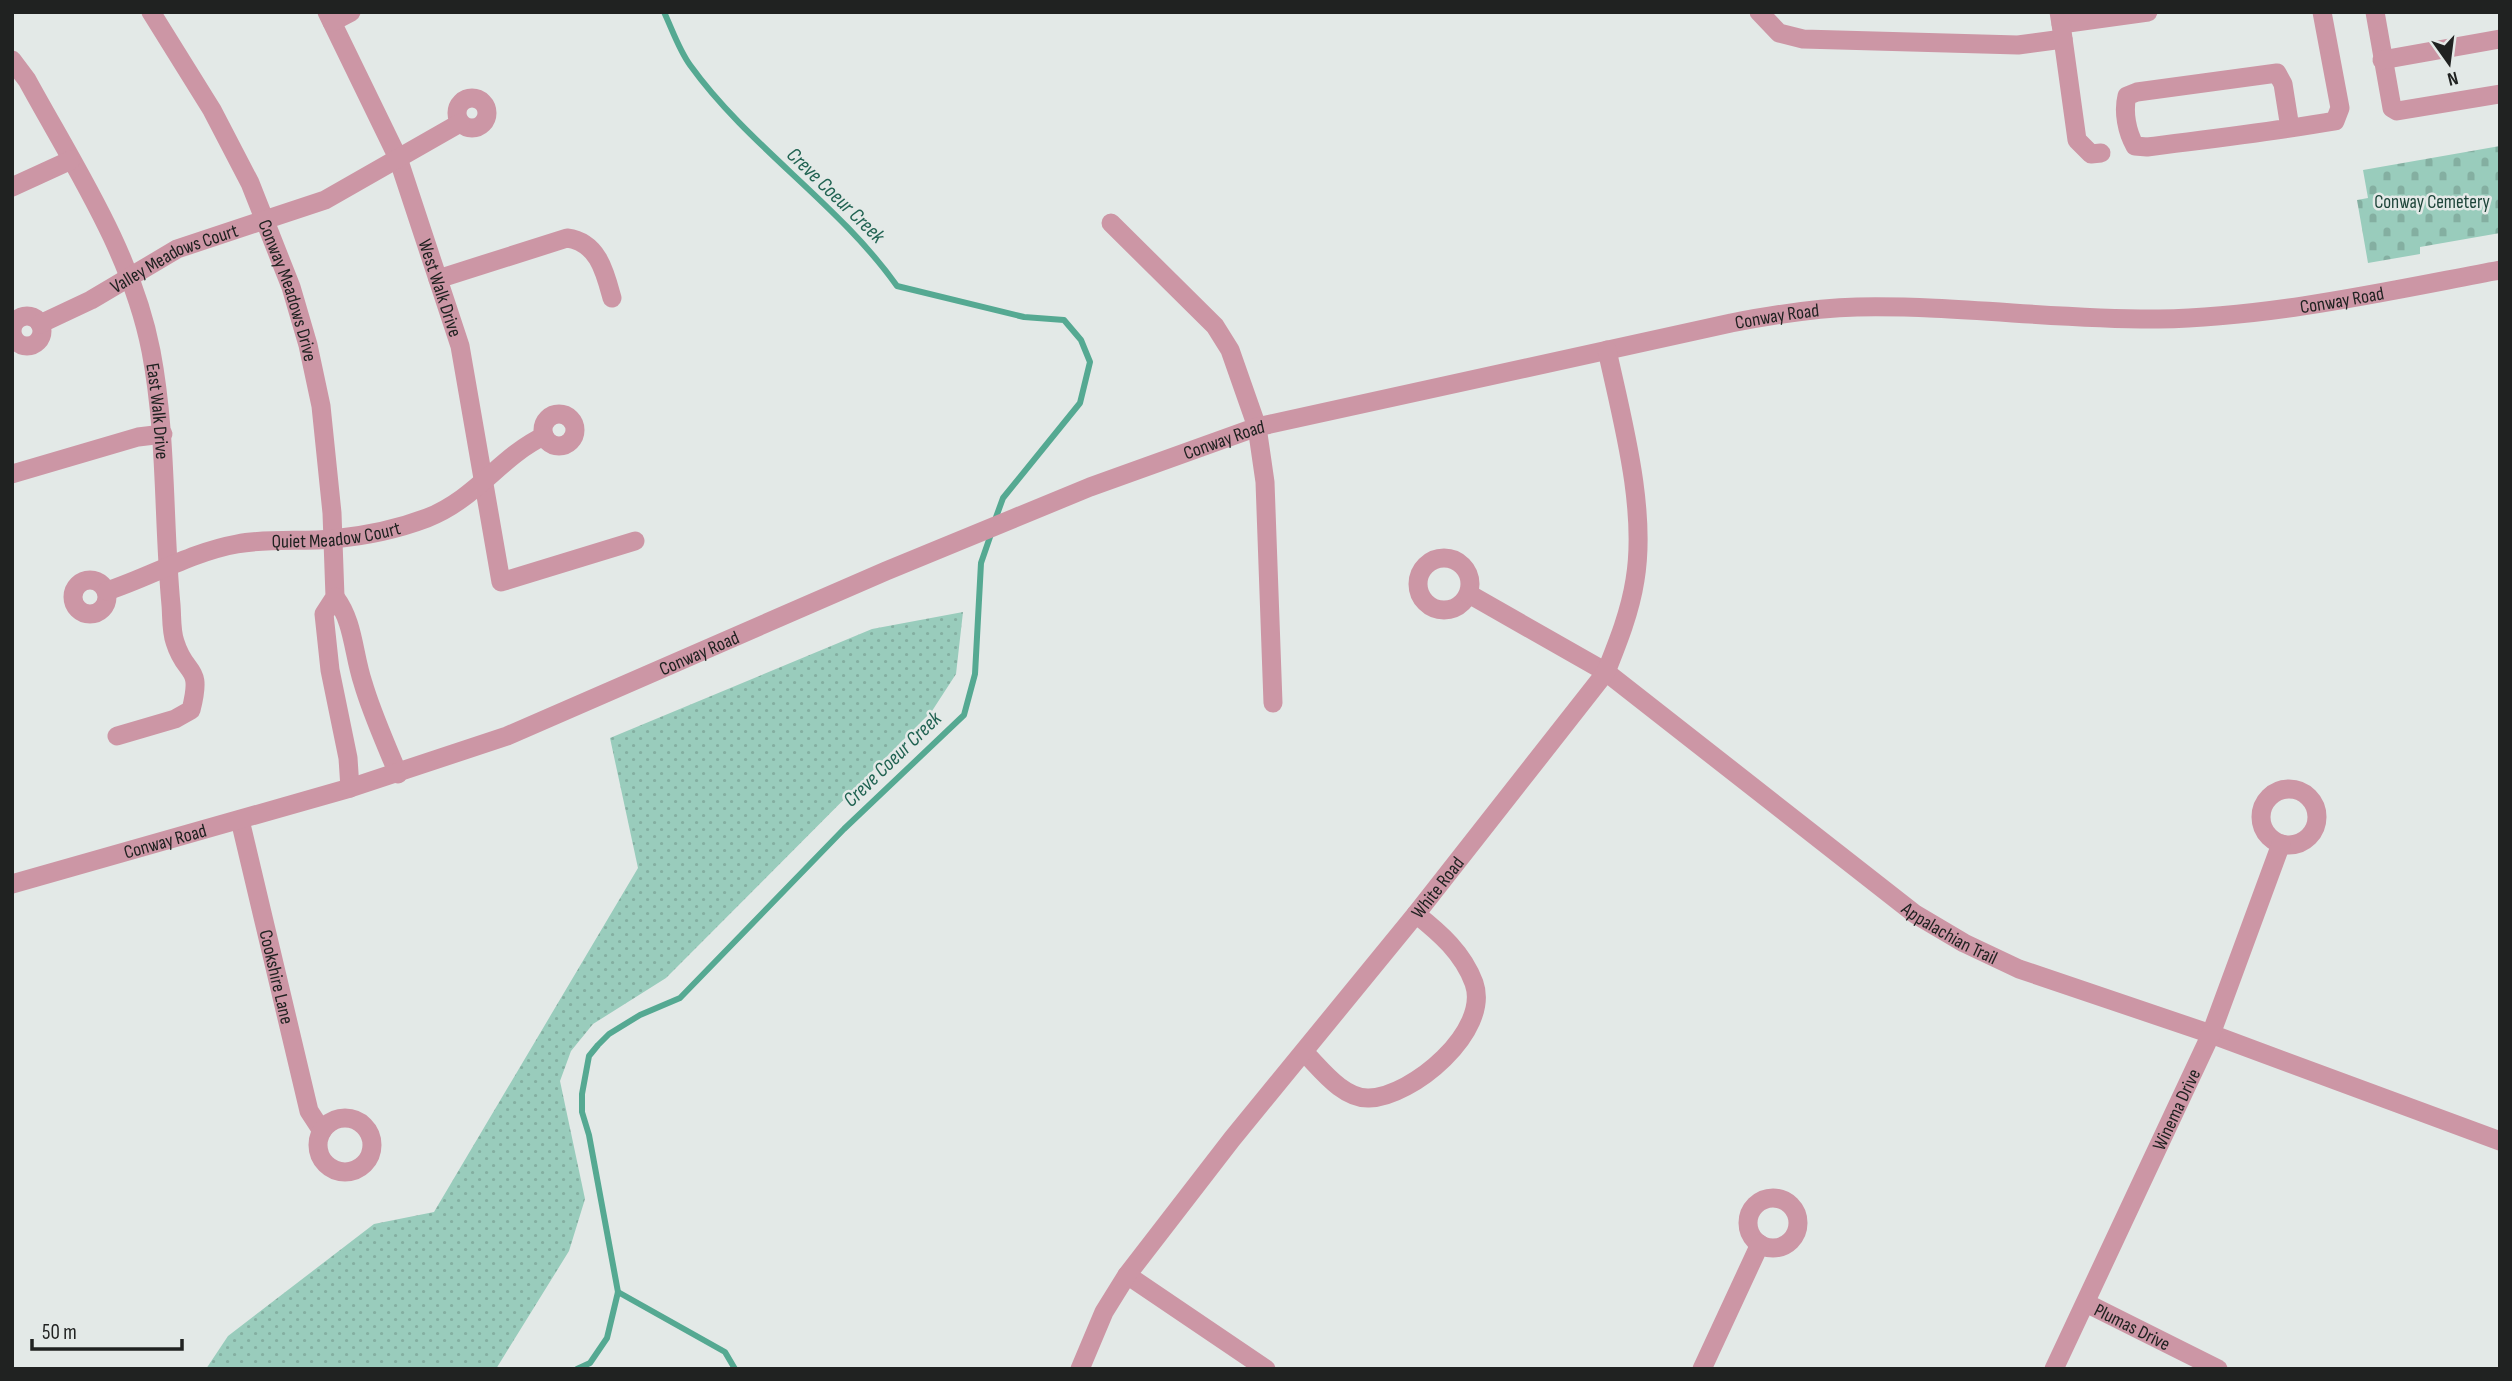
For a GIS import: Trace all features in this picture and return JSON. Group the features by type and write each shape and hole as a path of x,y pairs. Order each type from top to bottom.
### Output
{"street":[{"name":"Conway Meadows Drive","path":"152,12 212,110 265,221 291,287 311,357 321,406 333,539 335,597 324,614 330,670 348,758 350,788"},
{"path":"329,17 351,12"},
{"path":"1759,12 1779,33 1803,39 2018,45 2061,25 2148,12"},
{"path":"2290,128 2283,84 2277,73 2137,92 2127,96 2125,104 2130,136 2135,146 2147,147 2290,128 2335,121 2340,108 2322,12"},
{"path":"2375,12 2388,99 2392,108 2397,111 2500,94"},
{"name":"West Walk Drive","path":"329,17 398,158 439,279 467,373 501,582 635,541"},
{"path":"2061,25 2077,140 2091,154 2101,153"},
{"path":"2382,60 2500,39"},
{"name":"East Walk Drive","path":"12,60 27,80 104,220 128,278 150,349 163,434 168,569 174,642 195,674 196,690 191,710 175,719 117,736"},
{"name":"Valley Meadows Court","path":"40,324 92,300 177,249 325,200 460,123"},
{"path":"12,187 71,160"},
{"path":"1111,223 1215,326 1230,350 1257,427 1265,482 1273,703"},
{"path":"439,279 567,239 586,244 596,255 612,298"},
{"name":"Conway Road","path":"12,884 398,774 507,736 886,571 1090,487 1257,427 1793,312 1884,308 2116,318 2196,318 2266,311 2500,270"},
{"name":"White Road","path":"1080,1369 1104,1312 1127,1275 1232,1139 1305,1053 1606,672 1622,630 1635,578 1636,532 1632,465 1607,350"},
{"path":"12,474 138,437 163,434"},
{"name":"Quiet Meadow Court","path":"107,591 168,569 200,554 237,544 333,539 394,528 428,518 486,482 525,445 544,436"},
{"name":"Appalachian Trail","path":"1469,594 1521,621 1606,672 1915,914 1964,943 2019,969 2211,1034 2500,1141"},
{"name":"Conway Meadows Drive","path":"335,597 347,613 356,663 368,701 398,774"},
{"name":"Cookshire Lane","path":"240,820 309,1111 321,1131"},
{"name":"Winema Drive","path":"2054,1369 2211,1034 2281,844"},
{"path":"1305,1053 1337,1086 1367,1098 1401,1089 1429,1073 1449,1053 1469,1023 1475,985 1460,957 1446,939 1416,914"},
{"path":"1702,1369 1760,1244"},
{"path":"1127,1275 1266,1369"},
{"name":"Plumas Drive","path":"2086,1303 2218,1369"}],"green space":[{"name":"Conway Cemetery","path":"2500,146 2500,233 2420,247 2420,254 2368,263 2357,200 2368,198 2363,170"},
{"path":"963,612 956,674 932,711 666,978 593,1024 571,1051 560,1081 585,1199 569,1251 496,1369 206,1369 228,1336 374,1224 434,1212 638,868 610,738 872,629"}],"waterway":[{"name":"Creve Coeur Creek","path":"664,12 686,59 713,95 848,228 897,286 1024,317 1064,320 1081,340 1090,362 1080,403 1003,498 995,520"},
{"name":"Creve Coeur Creek","path":"577,1369 590,1363 607,1338 618,1292 589,1135 582,1112 582,1094 589,1056 609,1034 640,1015 680,998 844,829 964,715 975,674 981,563 991,534"},
{"path":"618,1292 725,1352 735,1369"}]}
